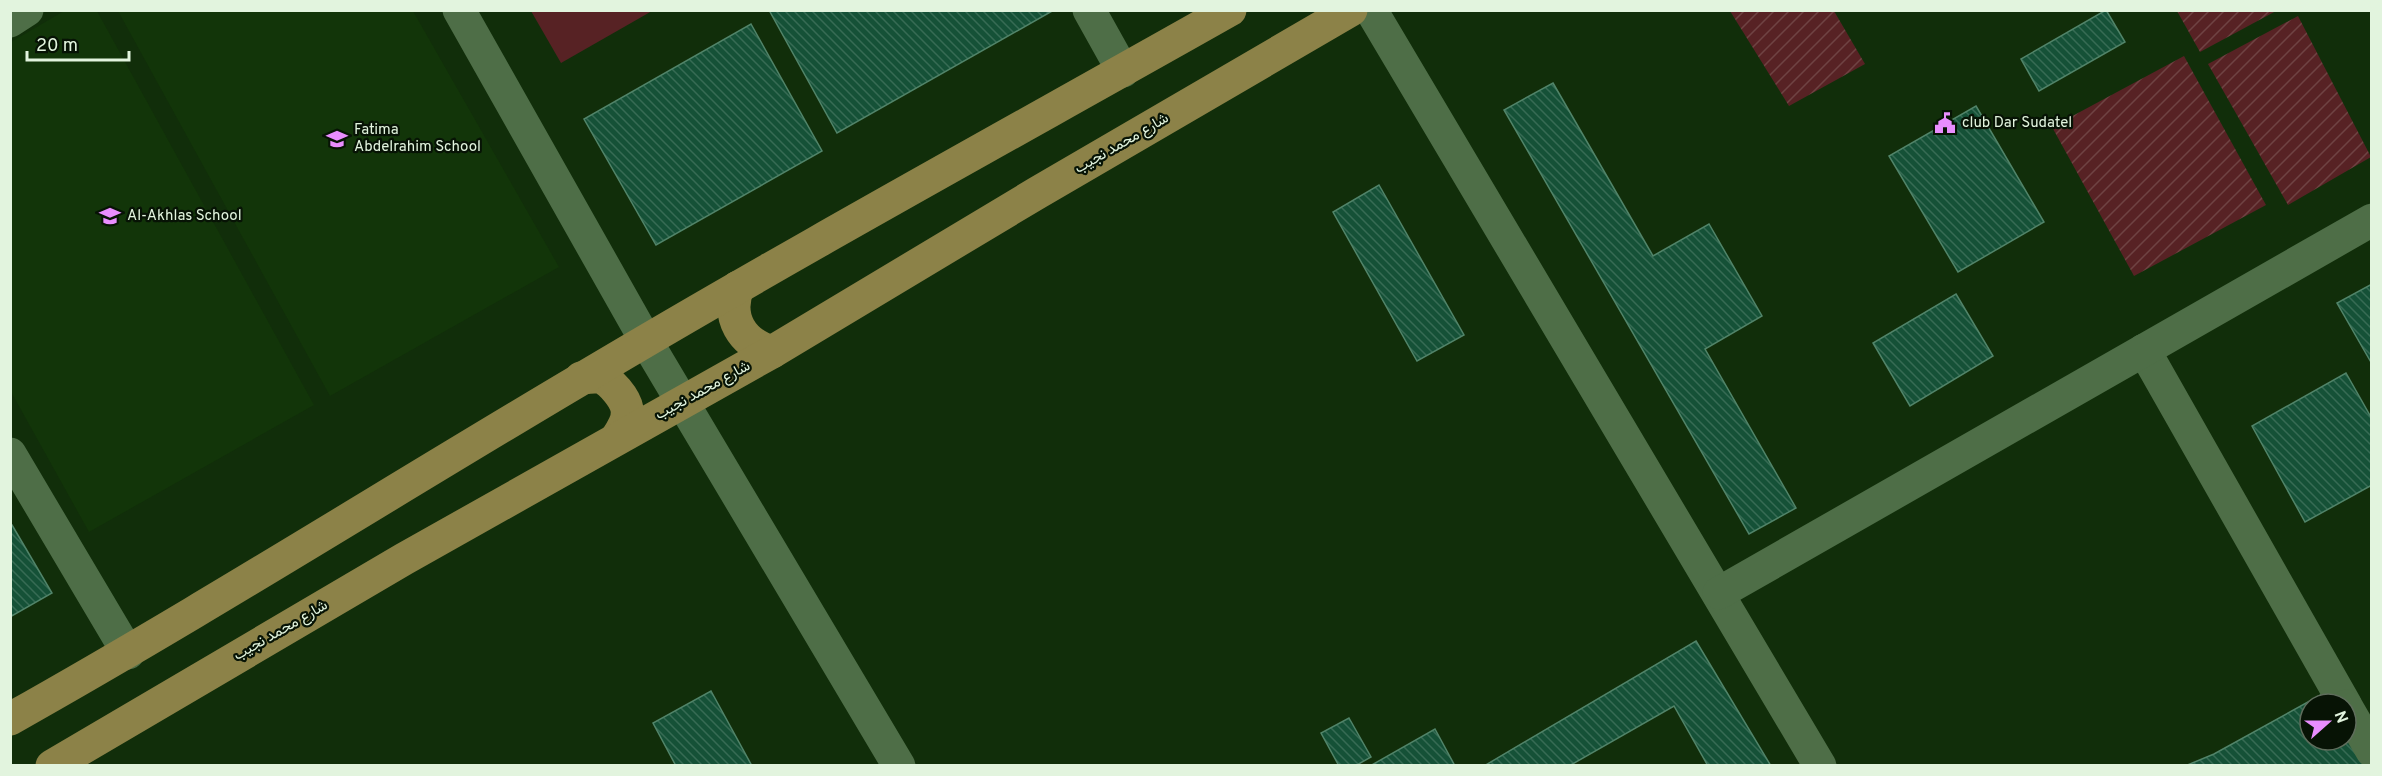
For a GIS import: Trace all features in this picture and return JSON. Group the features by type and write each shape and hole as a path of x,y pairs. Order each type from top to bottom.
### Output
{"main road":[{"path":"10,719 128,653 581,378 1230,10"},
{"name":"شارع محمد نجيب","path":"52,765 404,559 772,352 1037,193 1351,10"},
{"path":"738,287 734,305 738,326 751,343 772,352"},
{"path":"581,378 599,377 612,386 624,400 628,410 625,425 616,440"}],"street":[{"path":"10,21 27,10"},
{"path":"459,10 646,341 899,765"},
{"path":"1089,10 1123,71"},
{"path":"1371,10 1821,765"},
{"path":"1719,593 2372,220"},
{"path":"2145,350 2338,692"},
{"path":"10,454 128,653"},
{"path":"2358,727 2372,751"}],"shaded area":[{"name":"Al-Akhlas School","path":"64,11 97,11 314,405 89,532 10,390 11,42"},
{"name":"Fatima Abdelrahim School","path":"118,11 413,11 559,267 330,396"},
{"path":"531,11 652,11 561,63"},
{"path":"1730,11 1834,11 1865,64 1789,106"},
{"path":"2177,11 2276,11 2200,52"},
{"path":"2298,16 2371,157 2288,205 2208,64"},
{"path":"2184,56 2266,205 2134,276 2052,127"}],"building":[{"path":"769,10 1054,10 837,133"},
{"path":"2106,10 2125,42 2039,91 2021,59"},
{"path":"751,24 822,151 656,245 584,119"},
{"path":"1553,83 1653,256 1709,224 1762,316 1705,349 1796,508 1749,534 1504,110"},
{"path":"1976,106 2044,222 1958,272 1889,156"},
{"path":"1379,185 1464,335 1417,361 1333,212"},
{"path":"2372,284 2372,364 2337,303"},
{"path":"1956,294 1993,356 1910,406 1873,343"},
{"path":"2346,373 2372,419 2372,485 2305,522 2252,426"},
{"path":"12,525 52,593 10,617 10,526"},
{"path":"1696,641 1771,766 1708,766 1674,706 1569,766 1484,766"},
{"path":"711,691 752,766 676,766 653,723"},
{"path":"2298,708 2298,752 2358,752 2358,750 2367,766 2185,766 2214,754"},
{"path":"1349,718 1371,757 1355,766 1339,766 1321,733"},
{"path":"1435,729 1455,766 1370,766"}],"place":[{"name":"club Dar Sudatel","path":"1945,123"},
{"name":"Fatima Abdelrahim School","path":"337,139"},
{"name":"Al-Akhlas School","path":"110,216"}]}
